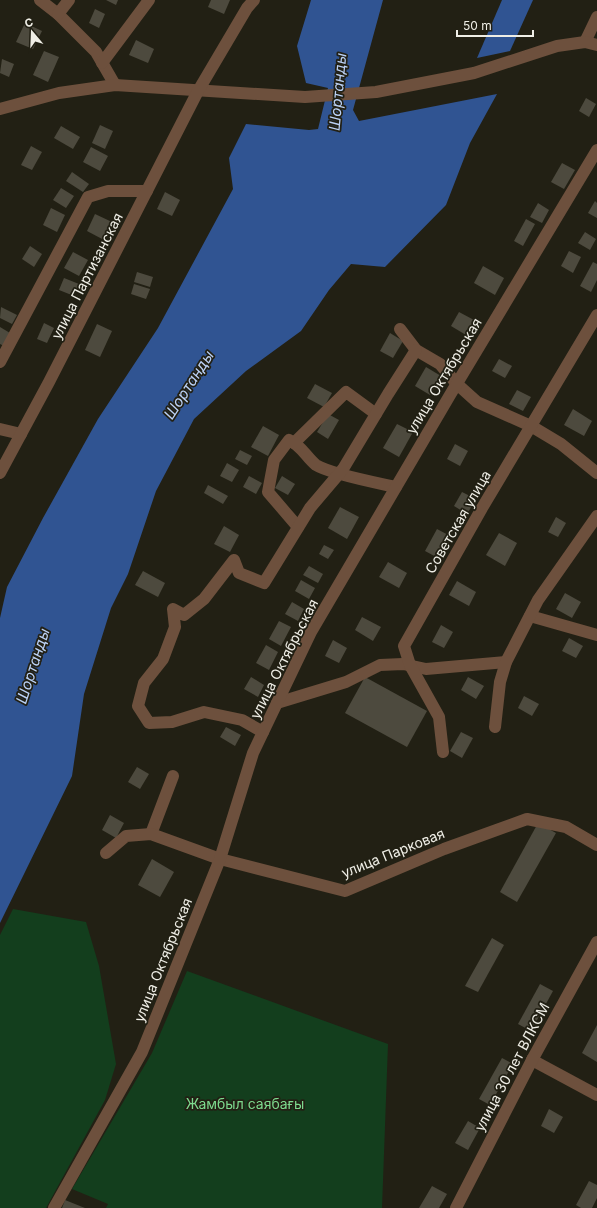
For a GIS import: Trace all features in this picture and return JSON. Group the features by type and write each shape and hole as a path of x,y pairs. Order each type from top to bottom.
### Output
{"street":[{"path":"40,0 58,14 96,52 115,86"},
{"path":"58,14 69,0"},
{"path":"102,63 149,0"},
{"name":"улица Партизанская","path":"0,473 198,91 247,8 254,0"},
{"path":"0,109 59,93 115,86 305,97 376,92 474,73 557,46 591,44 597,17"},
{"name":"улица Октябрьская","path":"54,1208 142,1052 220,859 253,753 312,632 396,487 597,150"},
{"path":"0,362 88,197 108,191 147,191"},
{"name":"Советская улица","path":"443,752 439,717 410,665 404,646 597,315"},
{"path":"400,329 416,350 440,364 457,384 477,402 531,426 561,444 597,473"},
{"path":"263,732 242,720 204,712 172,722 149,723 138,706 144,683 163,659 175,627 173,609 184,615 204,599 234,560 239,573 264,583 310,508 340,473 416,350"},
{"path":"294,443 346,392 376,414"},
{"path":"0,429 21,434"},
{"path":"298,527 268,492 274,460 289,440 298,445 316,465 340,473 396,487"},
{"path":"495,727 500,682 506,662 538,600 597,516"},
{"path":"530,616 597,635"},
{"path":"277,703 346,682 380,665 410,665 426,669 459,668 506,662"},
{"path":"151,834 173,776"},
{"name":"улица Парковая","path":"106,853 126,836 151,834 220,859 345,891 444,849 527,819 566,827 597,844"},
{"name":"улица 30 лет ВЛКСМ","path":"456,1208 532,1060 597,942"},
{"path":"532,1060 597,1095"}],"green space":[{"path":"13,909 86,922 99,966 116,1064 105,1100 46,1208 0,1208 0,935"},
{"name":"Жамбыл саябағы","path":"187,971 388,1044 382,1208 106,1208 108,1204 72,1189 152,1053"}],"water":[{"name":"Шортанды","path":"311,0 383,0 353,110 359,121 497,94 470,143 446,205 385,267 351,264 329,290 301,331 246,371 194,419 156,491 128,574 111,608 84,694 72,776 0,923 0,618 7,587 43,518 98,419 158,328 233,189 229,158 246,124 309,130 318,129 328,88 306,83 297,46"},
{"path":"502,0 533,0 510,51 477,58"}],"building":[{"path":"106,0 118,0 116,5"},
{"path":"211,0 230,0 224,14 208,7"},
{"path":"95,9 105,14 99,28 89,23"},
{"path":"25,23 42,31 33,49 16,42"},
{"path":"136,40 154,49 148,63 129,55"},
{"path":"44,51 59,57 48,82 33,75"},
{"path":"2,59 14,64 9,77 0,73"},
{"path":"586,98 596,104 589,117 579,111"},
{"path":"100,125 113,131 105,149 92,143"},
{"path":"61,126 80,137 73,149 54,138"},
{"path":"31,146 42,152 32,170 21,165"},
{"path":"91,147 108,156 100,171 83,162"},
{"path":"562,163 575,170 564,189 551,182"},
{"path":"72,172 89,184 83,192 66,181"},
{"path":"61,188 74,196 66,208 53,200"},
{"path":"165,192 180,200 172,216 157,209"},
{"path":"595,201 597,203 597,218 588,213"},
{"path":"538,203 549,210 542,223 530,217"},
{"path":"51,208 65,215 57,232 43,225"},
{"path":"95,214 112,222 104,240 87,231"},
{"path":"526,219 535,224 523,246 514,241"},
{"path":"585,232 596,239 590,250 578,243"},
{"path":"30,246 42,254 34,267 22,259"},
{"path":"569,251 581,257 573,273 561,266"},
{"path":"73,252 88,260 79,276 64,268"},
{"path":"593,262 597,264 597,280 591,292 580,286"},
{"path":"483,266 504,278 495,295 474,283"},
{"path":"137,272 153,277 150,287 134,282"},
{"path":"64,278 79,284 74,296 59,290"},
{"path":"134,284 150,289 146,299 131,294"},
{"path":"1,307 17,315 12,324 0,318"},
{"path":"459,312 474,320 466,335 451,326"},
{"path":"44,323 54,328 47,343 37,339"},
{"path":"97,324 112,331 100,357 85,350"},
{"path":"0,327 10,333 4,346 0,344"},
{"path":"390,333 403,341 393,358 380,351"},
{"path":"499,359 512,366 505,378 492,371"},
{"path":"426,367 441,376 430,395 415,386"},
{"path":"315,384 332,393 324,407 307,398"},
{"path":"517,390 531,397 523,411 509,404"},
{"path":"573,409 592,421 584,436 564,425"},
{"path":"328,414 339,420 328,439 317,432"},
{"path":"397,424 413,432 399,457 383,448"},
{"path":"263,426 279,435 268,456 251,447"},
{"path":"455,444 468,451 460,466 447,459"},
{"path":"240,450 252,456 247,465 235,459"},
{"path":"227,463 239,470 232,482 220,476"},
{"path":"249,476 262,483 256,494 243,487"},
{"path":"282,476 295,484 288,495 275,488"},
{"path":"208,485 228,496 223,504 204,493"},
{"path":"462,492 476,499 467,514 454,506"},
{"path":"340,507 359,517 347,539 328,528"},
{"path":"556,517 566,523 558,537 548,532"},
{"path":"224,526 239,535 230,552 214,544"},
{"path":"437,529 452,537 440,559 425,551"},
{"path":"499,533 517,543 505,566 486,555"},
{"path":"324,545 334,550 328,559 319,554"},
{"path":"388,562 407,573 399,588 379,577"},
{"path":"309,566 323,574 318,583 303,575"},
{"path":"143,571 165,583 158,597 135,585"},
{"path":"301,580 315,588 309,599 295,591"},
{"path":"457,581 476,592 469,606 449,595"},
{"path":"565,593 581,602 572,618 556,609"},
{"path":"292,602 304,609 298,621 285,614"},
{"path":"362,617 381,627 373,641 355,630"},
{"path":"279,621 291,627 281,646 269,639"},
{"path":"441,625 453,632 444,648 432,642"},
{"path":"569,638 583,646 576,658 562,651"},
{"path":"333,640 347,648 339,663 325,656"},
{"path":"266,645 278,652 269,670 256,663"},
{"path":"251,677 264,685 258,697 244,689"},
{"path":"365,677 427,711 407,747 345,713"},
{"path":"468,677 484,686 476,699 461,690"},
{"path":"524,696 539,704 532,716 518,708"},
{"path":"226,727 241,735 235,746 220,737"},
{"path":"461,732 473,738 462,758 450,751"},
{"path":"137,767 149,774 140,789 128,782"},
{"path":"110,815 124,823 116,838 102,830"},
{"path":"538,823 556,833 517,902 500,892"},
{"path":"152,859 174,872 160,897 138,885"},
{"path":"492,938 504,945 478,992 465,986"},
{"path":"540,984 553,991 531,1031 518,1024"},
{"path":"597,1025 597,1062 582,1053"},
{"path":"502,1058 513,1064 490,1105 479,1099"},
{"path":"549,1109 563,1117 554,1133 541,1126"},
{"path":"468,1121 480,1128 468,1150 455,1143"},
{"path":"589,1181 597,1185 597,1198 592,1208 581,1208 576,1205"},
{"path":"432,1186 447,1194 439,1208 419,1208"},
{"path":"65,1200 85,1208 62,1208"}]}
